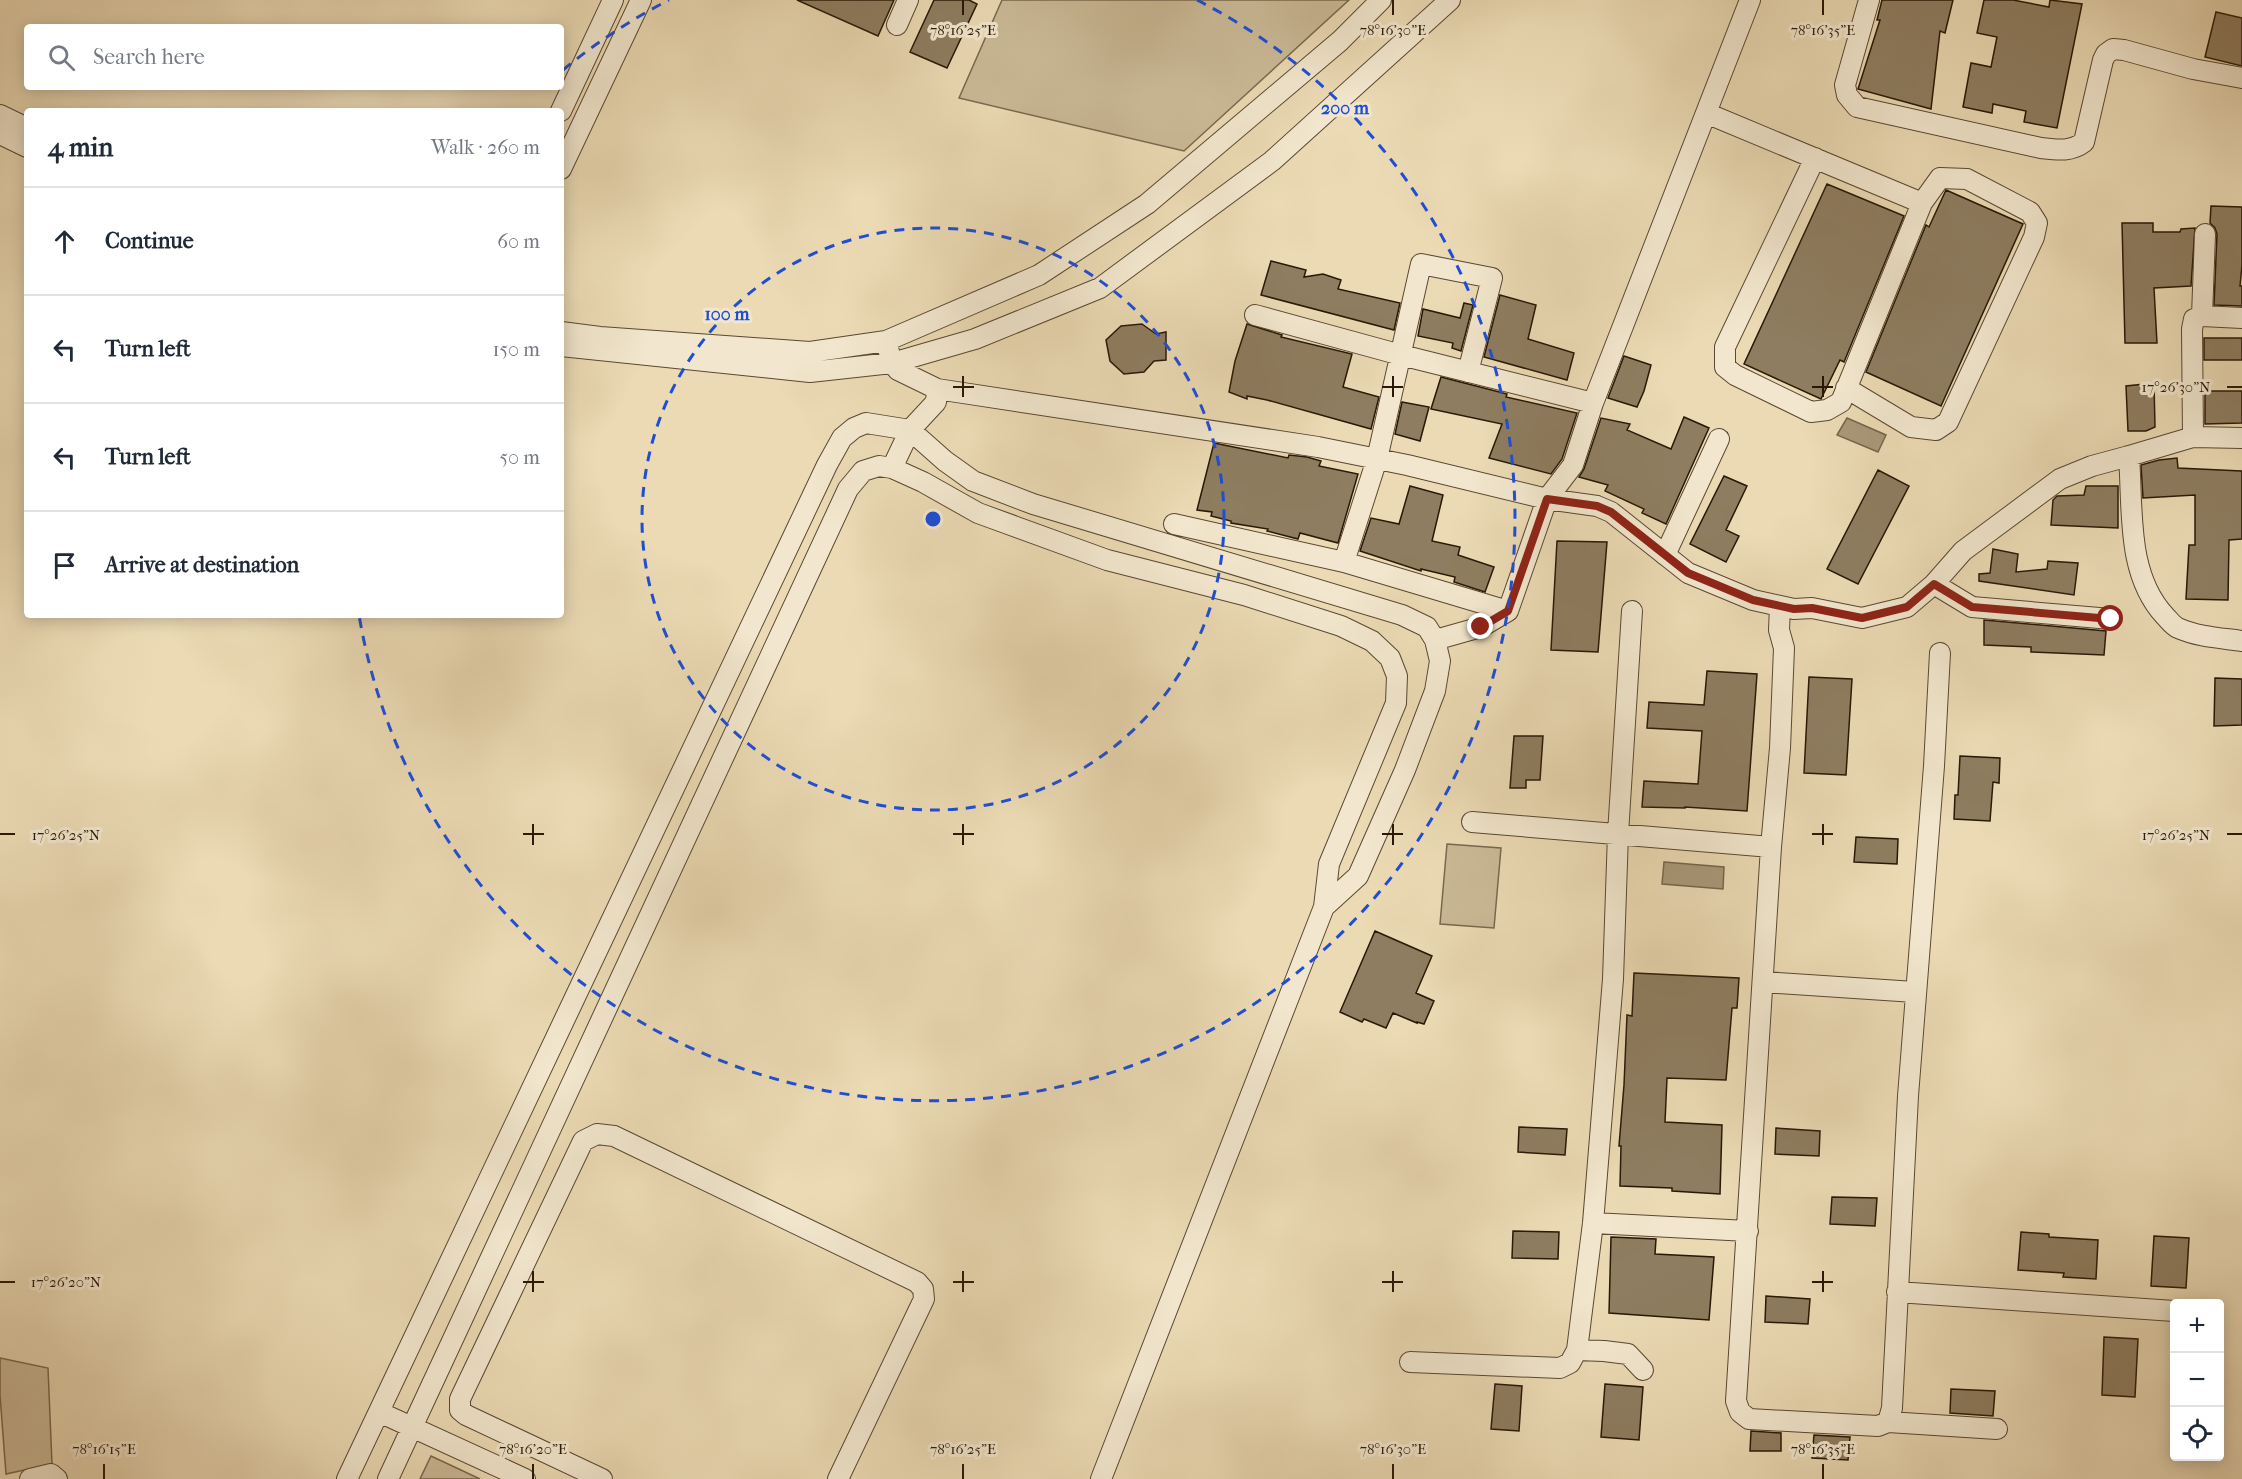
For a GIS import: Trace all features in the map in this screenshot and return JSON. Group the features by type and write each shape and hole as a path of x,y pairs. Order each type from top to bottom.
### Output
{"street":[{"path":"562,108 613,0"},
{"path":"897,25 908,0"},
{"path":"564,332 810,352 886,341 1039,275 1147,204 1340,41 1381,0"},
{"path":"564,346 810,372 892,363 975,339 1100,288 1272,161 1450,0"},
{"path":"1435,640 1481,627 1508,611 1547,499 1574,465 1593,403 1750,0"},
{"path":"1869,0 1845,85 1847,95 1857,107 2041,148 2075,149 2084,142 2103,60 2106,54 2113,49 2193,69 2242,78"},
{"path":"564,163 640,1"},
{"path":"1706,113 1922,203"},
{"path":"0,115 24,127"},
{"path":"0,134 24,146"},
{"path":"1815,158 1725,347 1725,367 1735,375 1811,412 1827,410 1841,402 1846,388 1922,203 1940,178 1967,179 2030,212 2037,223 2034,237 1948,422 1936,430 1911,427 1846,388"},
{"path":"2202,316 2205,234"},
{"path":"1344,562 1377,459 1421,264 1492,278 1468,372"},
{"path":"1255,315 1401,355 1593,403"},
{"path":"2193,436 2192,329 2194,319 2202,316 2242,318"},
{"path":"886,341 892,363 898,370 937,389 1318,447 1547,499 1597,506 1611,512 1688,573 1753,600 1862,618 1907,607 1934,584 1963,551 2060,479 2092,465 2193,436 2242,438"},
{"path":"892,468 910,430 936,402 937,389"},
{"path":"347,1479 827,465 842,438 854,428 866,423 910,430 945,461 973,481 1033,504 1402,615 1427,627 1435,640 1440,661 1436,691 1405,770 1358,876 1324,907"},
{"path":"1665,555 1719,439"},
{"path":"2129,456 2136,559 2146,589 2176,628 2202,636 2242,640"},
{"path":"388,1479 848,489 863,471 879,466 892,468 923,482 978,513 1107,560 1244,595 1341,626 1372,641 1390,658 1397,676 1396,703 1329,864 1324,907 1101,1479"},
{"path":"1174,524 1344,562 1508,611"},
{"path":"1934,584 1972,607 2111,619"},
{"path":"1787,607 1779,630 1784,648 1780,748 1771,847 1736,1401 1740,1412 1749,1419 1878,1426 1888,1422 1997,1429"},
{"path":"1410,1362 1560,1368 1570,1363 1577,1350 1593,1223 1613,979 1618,834 1632,611"},
{"path":"1888,1422 1892,1408 1915,992 1934,766 1940,653"},
{"path":"1472,822 1771,847"},
{"path":"1763,982 1915,992"},
{"path":"602,1479 466,1415 460,1410 460,1399 583,1141 597,1134 614,1136 917,1282 923,1289 924,1299 838,1479"},
{"path":"1593,1223 1748,1231"},
{"path":"1897,1292 2170,1311"},
{"path":"1577,1350 1628,1354 1643,1370"},
{"path":"379,1412 525,1479"},
{"path":"30,1479 51,1474 57,1479"}],"shaded area":[{"path":"1002,0 1349,0 1184,151 959,98"},
{"path":"1847,418 1886,435 1878,452 1837,435"},
{"path":"1447,844 1501,848 1494,928 1440,924"},
{"path":"1664,862 1724,867 1723,889 1662,884"},
{"path":"0,1358 48,1368 52,1464 6,1474 0,1395"},
{"path":"431,1456 480,1479 420,1479"}],"building":[{"path":"797,0 894,0 878,36"},
{"path":"934,0 969,0 977,4 947,68 910,52"},
{"path":"1882,0 1953,0 1945,33 1940,31 1931,109 1858,89 1880,20 1877,20"},
{"path":"1984,0 2013,0 2049,7 2050,0 2082,4 2057,128 2024,122 2026,111 1993,104 1992,113 1963,107 1971,63 1991,67 1997,37 1977,33"},
{"path":"2216,12 2242,18 2242,66 2205,57"},
{"path":"1827,184 1904,216 1844,362 1840,360 1821,399 1744,364"},
{"path":"1946,190 2023,224 1941,406 1866,372 1926,225 1929,227"},
{"path":"2211,206 2242,207 2240,286 2242,286 2242,306 2214,305 2217,234 2210,223"},
{"path":"2122,223 2153,223 2153,232 2180,232 2181,229 2195,228 2191,286 2154,288 2157,343 2125,343"},
{"path":"1271,261 1306,270 1304,277 1323,274 1341,280 1338,289 1400,303 1394,330 1261,295"},
{"path":"1500,295 1536,305 1528,339 1574,353 1567,380 1484,357"},
{"path":"1464,303 1473,305 1461,351 1452,348 1453,343 1418,336 1423,309 1460,318"},
{"path":"1142,324 1156,334 1166,332 1166,360 1154,361 1144,372 1124,374 1110,361 1106,340 1121,326"},
{"path":"1247,324 1282,335 1281,337 1352,354 1343,387 1379,397 1371,429 1267,400 1247,396 1247,399 1229,392 1235,361"},
{"path":"2204,338 2242,338 2242,360 2204,360"},
{"path":"1624,356 1651,365 1637,407 1608,398"},
{"path":"1441,377 1507,394 1506,397 1577,413 1562,459 1551,474 1489,458 1502,424 1431,409"},
{"path":"2154,383 2155,427 2146,431 2128,431 2126,386"},
{"path":"2205,391 2242,391 2242,423 2205,424"},
{"path":"1402,402 1429,407 1420,441 1395,434"},
{"path":"1684,417 1709,428 1666,524 1642,513 1644,509 1605,491 1608,485 1579,477 1584,469 1601,418 1630,424 1627,430 1671,449"},
{"path":"1214,443 1288,458 1289,455 1307,457 1321,461 1319,466 1358,474 1338,543 1300,533 1298,539 1267,531 1268,529 1231,523 1231,521 1211,516 1212,512 1197,510"},
{"path":"2177,458 2178,468 2242,471 2242,539 2229,540 2228,600 2186,599 2189,545 2195,545 2195,495 2143,498 2141,465"},
{"path":"1878,470 1909,486 1858,584 1827,569"},
{"path":"1724,476 1747,486 1726,530 1739,536 1726,562 1690,544"},
{"path":"1410,486 1443,495 1432,541 1460,547 1458,555 1494,567 1485,592 1454,582 1455,577 1421,569 1421,571 1360,551 1371,518 1399,524"},
{"path":"2086,486 2118,486 2118,528 2051,525 2053,500 2057,496 2084,495"},
{"path":"1557,541 1607,542 1598,652 1551,650"},
{"path":"1993,549 2018,554 2016,572 2047,569 2048,561 2078,563 2074,595 1979,581 1979,574 1990,573"},
{"path":"1984,620 2106,631 2104,655 2031,652 2031,647 1984,645"},
{"path":"1707,671 1757,674 1747,811 1642,807 1644,781 1698,784 1702,731 1647,728 1649,702 1704,705"},
{"path":"1809,677 1852,679 1846,775 1804,773"},
{"path":"2215,678 2242,679 2242,725 2214,726"},
{"path":"1514,736 1543,736 1540,780 1526,780 1526,788 1510,788"},
{"path":"1960,756 2000,758 1999,783 1993,782 1990,821 1954,819"},
{"path":"1856,837 1898,839 1897,864 1854,862"},
{"path":"1375,931 1432,956 1416,993 1434,1001 1424,1024 1393,1013 1386,1028 1364,1019 1362,1022 1340,1012"},
{"path":"1634,973 1739,978 1737,1008 1732,1008 1726,1080 1667,1078 1665,1122 1722,1125 1720,1194 1672,1191 1672,1188 1620,1186 1621,1146 1619,1146 1627,1015 1632,1016"},
{"path":"1519,1127 1567,1129 1565,1155 1518,1152"},
{"path":"1776,1128 1820,1131 1819,1156 1775,1154"},
{"path":"1832,1197 1877,1198 1875,1226 1830,1224"},
{"path":"1513,1231 1559,1232 1558,1259 1512,1258"},
{"path":"2021,1232 2049,1234 2049,1237 2098,1240 2096,1279 2063,1277 2064,1273 2018,1270"},
{"path":"2154,1236 2189,1238 2186,1288 2151,1286"},
{"path":"1611,1237 1656,1239 1655,1254 1714,1257 1709,1320 1609,1313"},
{"path":"1766,1296 1810,1299 1808,1324 1765,1322"},
{"path":"2104,1337 2138,1339 2135,1397 2102,1395"},
{"path":"1495,1384 1522,1386 1519,1431 1491,1429"},
{"path":"1605,1384 1643,1387 1639,1440 1601,1437"},
{"path":"1951,1389 1995,1391 1993,1416 1950,1413"},
{"path":"1751,1431 1781,1433 1781,1451 1750,1451"},
{"path":"1814,1435 1850,1437 1848,1460 1812,1458"}],"route":[{"path":"1481,627 1508,611 1547,499 1597,506 1611,512 1688,573 1753,600 1794,609 1812,608 1862,618 1907,607 1934,584 1972,607 2111,619"}]}
